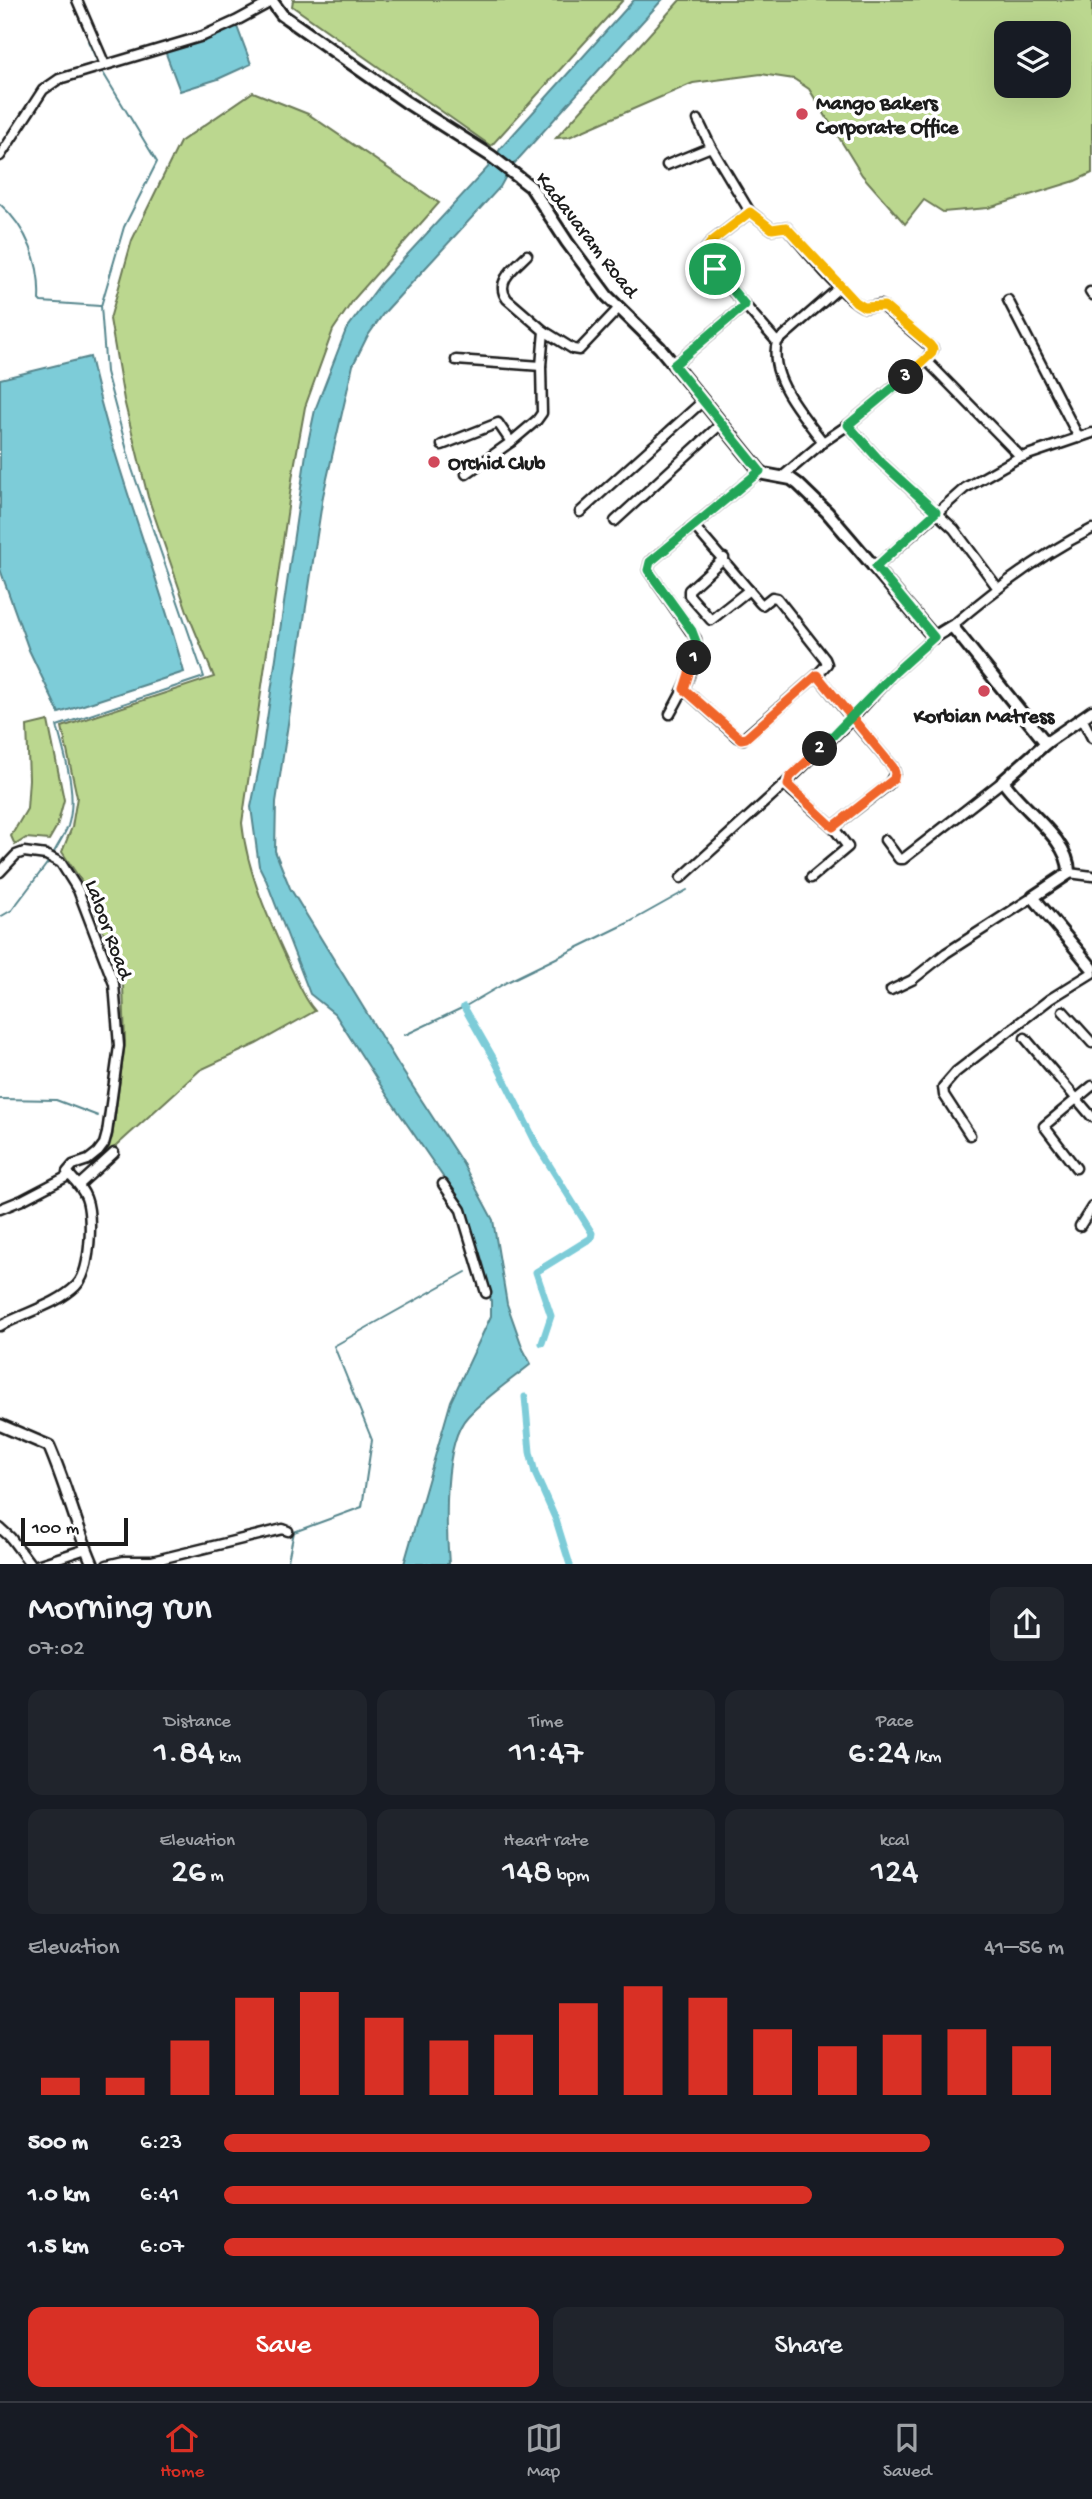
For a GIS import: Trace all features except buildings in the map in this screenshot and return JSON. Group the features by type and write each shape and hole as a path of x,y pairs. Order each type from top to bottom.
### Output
{"main road":[{"name":"Kadavaram Road","path":"271,1 282,15 406,102 491,156 531,187 607,296 660,348 760,471"},
{"path":"760,471 783,476 798,484 876,567 934,637 951,626 1046,743 1003,780 1044,826 1069,861 1069,873 1033,897 1092,970"}],"street":[{"path":"77,0 105,65"},
{"path":"0,156 43,90 50,84 203,36 271,1"},
{"path":"698,120 750,212 772,229 786,227 840,287 860,305 881,305 891,311 933,349 926,359 783,476"},
{"path":"667,165 711,147"},
{"path":"750,212 711,242 706,249 715,269 777,342"},
{"path":"527,255 504,280 502,293 544,331 573,349 579,351 619,308"},
{"path":"823,442 785,386 774,354 777,342 840,287"},
{"path":"1008,300 1079,438"},
{"path":"674,365 745,305"},
{"path":"466,474 511,442 542,413 541,366 544,331"},
{"path":"926,359 1021,457"},
{"path":"456,360 541,366"},
{"path":"580,512 703,401"},
{"path":"442,445 498,423 511,442"},
{"path":"615,521 722,423"},
{"path":"848,425 882,463 954,529 997,587"},
{"path":"876,567 965,488 1021,457 1092,433"},
{"path":"670,714 684,689 696,650 696,639 648,570 648,565 760,471"},
{"path":"684,689 741,739 746,738 827,664 777,598 772,597 762,605 694,526"},
{"path":"951,626 997,587 1060,545 1092,528"},
{"path":"724,558 689,590 689,595 711,620 749,590"},
{"path":"681,878 788,782 892,675 934,637"},
{"path":"817,675 893,767 895,773 889,784 833,827"},
{"path":"1046,743 1092,711"},
{"path":"1082,718 1092,738"},
{"path":"886,839 899,859 903,859 1003,780"},
{"path":"788,782 791,790 833,827 848,847 811,878"},
{"name":"Laloor Road","path":"0,872 20,853 52,858 72,878 114,984 119,1046 104,1144 92,1158 22,1200 0,1209"},
{"path":"1069,873 1092,876"},
{"path":"891,990 912,980 946,953 1033,897"},
{"path":"970,1135 944,1095 943,1087 956,1072 1092,970"},
{"path":"1063,1011 1092,1043"},
{"path":"1025,1038 1092,1118"},
{"path":"1076,1168 1044,1126 1092,1086"},
{"path":"79,1185 114,1153"},
{"path":"0,1326 49,1305 81,1281 92,1223 89,1206 69,1171"},
{"path":"443,1184 461,1210 486,1293"},
{"path":"1080,1226 1092,1207"},
{"path":"0,1425 49,1446 62,1474 93,1564"},
{"path":"0,1528 31,1564"},
{"path":"107,1564 152,1560 283,1529 288,1531"},
{"path":"37,1564 86,1549"}],"green space":[{"path":"293,0 623,0 491,146 292,6"},
{"path":"680,0 1092,0 1092,173 1075,181 988,208 943,212 924,200 905,224 862,175 809,89 794,79 761,74 693,83 569,137 556,138"},
{"path":"253,92 308,114 439,203 354,299 333,330 305,407 293,473 242,823 260,897 299,985 315,1011 256,1044 200,1070 94,1166 112,1138 125,1042 123,985 88,891 62,852 72,827 77,797 62,727 214,677 188,614 148,497 124,400 110,319 132,240 180,142"},
{"path":"48,721 64,800 57,826 49,840 26,838 15,845 11,836 27,809 27,726"}],"water":[{"path":"634,0 662,0 511,167 500,187 383,314 367,337 353,365 323,496 276,802 275,851 290,888 463,1164 493,1220 507,1304 531,1364 475,1409 460,1429 450,1465 448,1487 449,1564 404,1564 451,1401 491,1316 491,1301 485,1273 463,1206 335,1014 310,994 259,866 251,807 262,753 307,447 315,410 346,330 382,282 492,163 500,149"},
{"path":"236,24 251,64 218,79 180,91 165,51"},
{"path":"90,357 110,436 184,672 59,713 29,650 0,569 0,379"}],"waterway":[{"path":"88,41 97,61"},
{"path":"52,856 68,826 72,801 67,763 57,726 204,677 132,469 106,372 101,306 124,227 157,162 102,71"},
{"path":"0,204 18,224 30,247 38,273 39,300 100,306"},
{"path":"0,917 12,910 49,861"},
{"path":"405,1035 628,923 687,890"},
{"path":"464,1007 495,1061 538,1147 592,1233 591,1238 536,1272 551,1316 542,1343"},
{"path":"0,1099 56,1100 98,1116"},
{"path":"287,1564 294,1532 362,1507 372,1440 334,1346 466,1272"},
{"path":"525,1397 530,1452 535,1473 556,1520 570,1564"}],"place":[{"name":"Mango Bakers Corporate Office","path":"802,114"},
{"name":"Orchid Club","path":"434,462"},
{"name":"Korbian Matress","path":"984,691"}],"route":[{"path":"715,269 706,249 711,242 750,212 762,224 772,229 786,227 856,302 864,307 884,306 933,349 926,359 848,425 882,463 936,512 876,567 934,637 892,675 852,719 790,777 788,785 791,790 833,827 894,779 893,767 852,719 817,675 746,738 737,737 684,689 696,650 696,639 648,570 650,562 760,471 674,365 745,305 715,269"}]}
